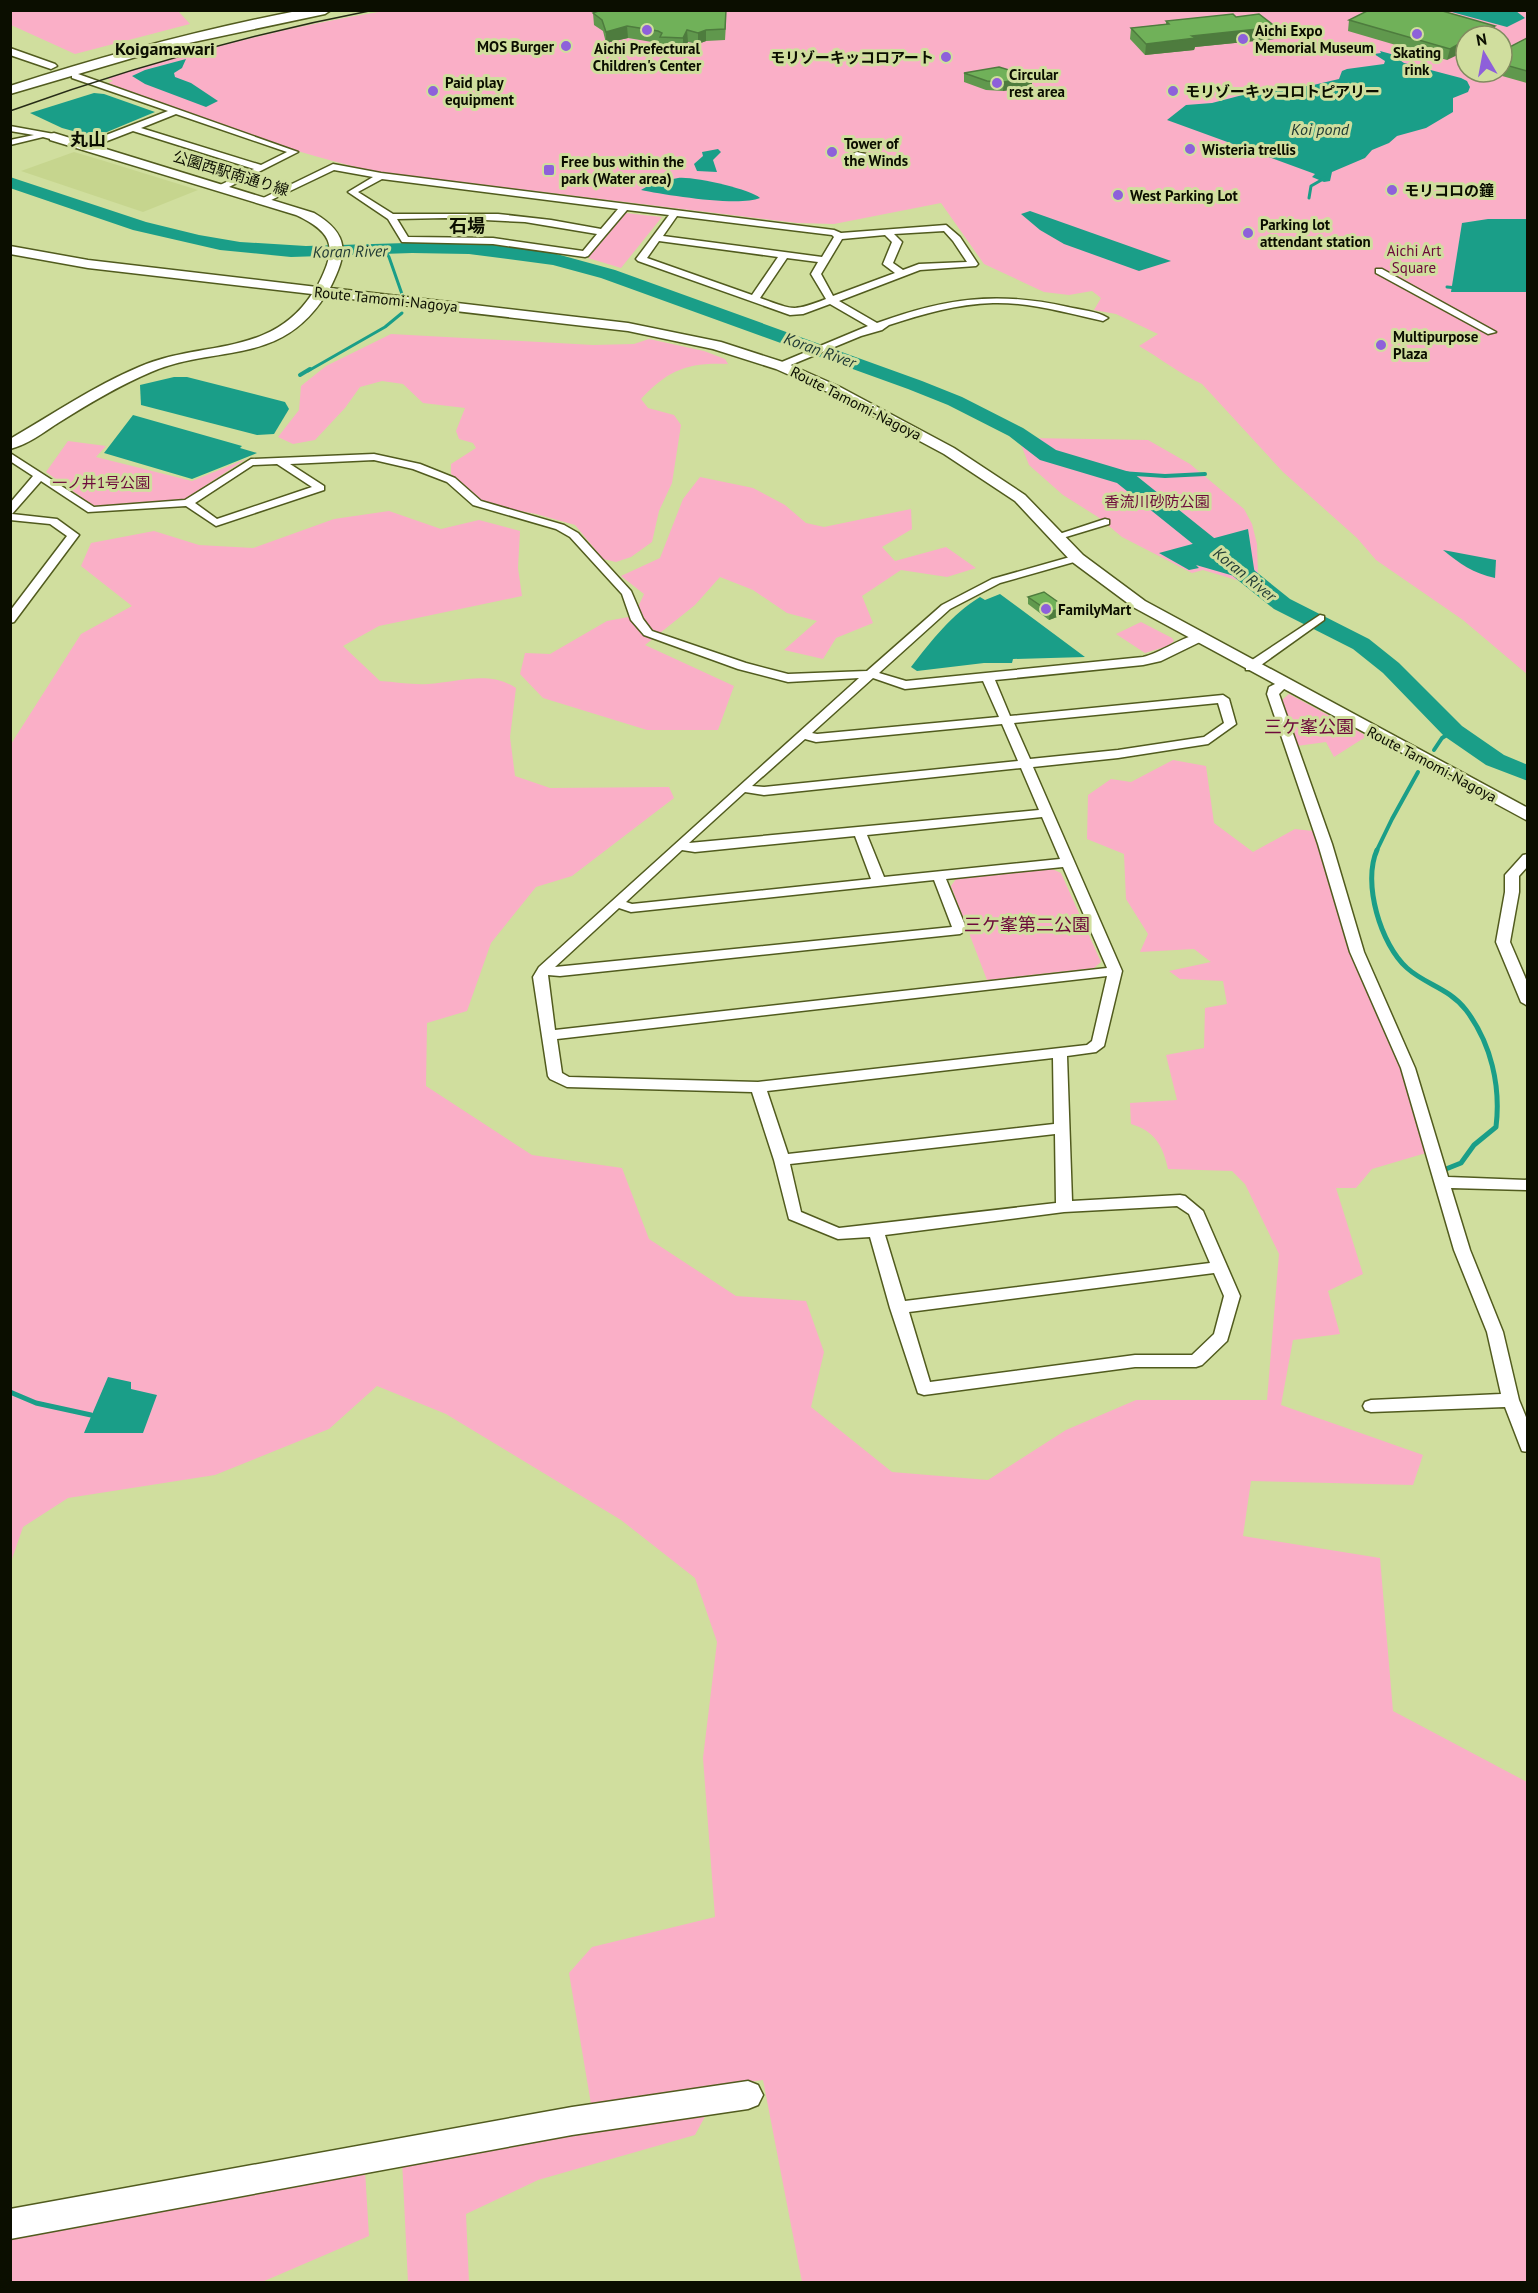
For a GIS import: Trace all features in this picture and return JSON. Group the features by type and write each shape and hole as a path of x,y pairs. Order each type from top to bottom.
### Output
{"main road":[{"path":"10,80 51,66 178,32 278,10"},
{"path":"10,80 155,41 290,10"},
{"path":"10,90 138,52 230,29 325,10"},
{"path":"10,99 75,76 230,29"},
{"path":"10,51 51,66"},
{"name":"公園西駅南通り線","path":"10,445 146,369 181,359 238,349 278,336 300,320 322,292 338,251 330,229 301,212 54,137"},
{"name":"Route Tamomi-Nagoya","path":"10,250 88,264 628,327 716,345 782,366 835,390 949,451 1020,498 1077,558 1130,598 1250,667 1527,816"},
{"path":"10,2224 561,2123 748,2095"}],"street":[{"path":"75,76 294,152 223,187"},
{"path":"86,146 174,112"},
{"path":"10,128 54,137"},
{"path":"133,128 261,168"},
{"path":"20,140 25,136 24,130"},
{"path":"10,143 54,137"},
{"path":"857,155 876,159"},
{"path":"264,200 333,167 381,176 834,233 839,236 946,228 957,239 974,264 928,265 800,312 790,312 641,259 675,213"},
{"path":"381,176 352,192 391,217 405,240 493,241 585,254 624,207"},
{"path":"497,210 513,194"},
{"path":"391,217 497,210 603,232"},
{"path":"887,232 897,242 888,264 901,273"},
{"path":"839,236 822,260 816,274 820,290 830,301 879,328"},
{"path":"658,238 822,260"},
{"path":"755,298 785,254"},
{"path":"1379,271 1491,332"},
{"path":"782,366 879,328 956,304 996,300 1103,318"},
{"path":"10,456 92,510 188,503 251,462 374,457 416,466 451,480 477,503 560,527 574,535 627,593 637,620 648,633 742,666 788,678 871,674 905,685 988,678 1143,661 1157,658 1198,638"},
{"path":"188,503 216,523 320,488 279,461"},
{"path":"10,511 39,476"},
{"path":"10,517 53,521 73,535 10,620"},
{"path":"1056,537 1105,522"},
{"path":"988,678 1070,862 1115,971 1099,1043 1090,1049 759,1087 567,1082 555,1076 540,976 544,970 742,788 955,601 996,580 1077,558"},
{"path":"1250,667 1320,618"},
{"path":"1283,684 1273,690 1273,694 1325,844 1357,952 1408,1068 1462,1250 1495,1332 1511,1400 1527,1446"},
{"path":"742,788 764,791 1118,754 1208,740 1230,724 1223,699 816,738 803,734"},
{"path":"679,846 695,848 1048,813"},
{"path":"860,832 879,883"},
{"path":"1527,858 1512,875 1512,892 1503,942 1527,1002"},
{"path":"616,903 631,908 1070,862"},
{"path":"544,970 560,972 960,930 939,877"},
{"path":"548,1035 1115,971"},
{"path":"1060,1052 1060,1128 1064,1207"},
{"path":"759,1087 782,1160 794,1215 838,1234 876,1232 1064,1207 1180,1200 1195,1211 1232,1296 1221,1337 1196,1361 1135,1361 924,1389 876,1232"},
{"path":"782,1160 1060,1128"},
{"path":"1441,1182 1527,1185"},
{"path":"898,1308 1219,1267"},
{"path":"1371,1406 1511,1400"}],"shaded area":[{"path":"74,152 198,190 143,212 21,171"}],"green space":[{"path":"11,10 178,11 190,24 75,54 11,25"},
{"name":"Aichi Art Square","path":"385,11 1527,11 1527,674 1463,620 1376,560 1357,538 1283,472 1202,384 1139,346 1158,334 1116,314 1094,310 1101,298 1092,291 1069,295 1044,292 984,264 941,203 834,224 797,223 378,172 275,144 108,83 113,81 107,78 280,31"},
{"path":"626,213 662,217 621,268 588,258"},
{"path":"391,334 593,345 634,344 649,339 704,351 725,359 728,364 701,365 680,370 660,381 641,399 648,408 674,415 681,425 672,483 659,511 652,542 631,557 616,562 603,559 575,525 536,514 487,505 451,474 451,464 476,448 473,443 459,439 456,431 465,408 423,403 403,384 382,381 360,387 345,408 315,440 293,444 278,437 299,410 301,386 326,366"},
{"name":"香流川砂防公園","path":"1030,438 1148,440 1190,464 1244,509 1252,524 1257,544 1258,576 1240,581 1203,570 1192,573 1122,537 1098,517 1063,495 1029,465 1020,442"},
{"name":"一ノ井1号公園","path":"68,441 106,446 96,457 192,481 246,459 185,499 94,506 46,472"},
{"path":"700,477 753,488 785,505 806,523 824,527 911,509 912,529 882,547 895,561 946,547 976,568 947,577 901,570 862,596 873,623 836,638 823,659 784,650 817,621 787,613 753,590 720,577 695,605 645,645 734,686 718,730 647,730 543,698 520,674 525,653 550,654 607,621 634,616 644,594 621,576 660,558 683,499"},
{"path":"389,511 441,529 479,520 520,531 518,568 522,596 379,626 343,646 380,681 422,684 484,678 516,688 510,737 515,776 550,788 669,787 674,798 572,876 536,887 491,943 467,1011 427,1023 426,1086 532,1155 622,1168 649,1239 736,1296 806,1301 824,1352 811,1407 892,1472 988,1480 1066,1430 1136,1400 1267,1400 1279,1254 1245,1184 1232,1171 1168,1169 1157,1140 1146,1131 1131,1124 1130,1103 1177,1100 1166,1055 1204,1048 1205,1008 1227,1004 1223,981 1180,979 1169,971 1211,962 1194,949 1140,952 1148,934 1126,899 1124,854 1087,839 1088,795 1111,779 1131,782 1173,760 1206,766 1214,823 1253,852 1295,829 1313,831 1352,953 1401,1068 1426,1153 1372,1169 1356,1188 1336,1188 1363,1274 1328,1291 1340,1334 1293,1340 1281,1405 1423,1455 1413,1485 1251,1481 1243,1536 1380,1558 1393,1711 1527,1782 1527,2282 802,2282 763,2080 591,2104 569,1973 592,1947 715,1917 703,1758 717,1642 695,1578 621,1520 446,1414 377,1386 329,1429 215,1475 68,1498 23,1527 11,1562 11,744 81,634 132,606 81,566 91,543 154,531 199,545 253,548 334,519"},
{"path":"1141,622 1174,641 1168,646 1145,653 1116,634"},
{"name":"三ケ峯公園","path":"1289,694 1367,736 1334,757 1326,742 1297,746 1282,700"},
{"name":"三ケ峯第二公園","path":"1052,869 1061,873 1101,962 1094,968 987,980 951,886 956,879"},
{"path":"708,2111 695,2135 538,2180 466,2214 469,2282 408,2282 402,2160"},
{"path":"365,2170 369,2236 262,2282 11,2282 11,2234"}],"water":[{"path":"1448,11 1516,11 1525,18 1513,24 1496,24"},
{"name":"Koi pond","path":"1380,51 1391,54 1404,63 1454,76 1454,84 1468,84 1470,87 1468,92 1453,98 1453,112 1426,128 1397,136 1389,143 1372,150 1365,158 1332,172 1330,181 1324,182 1312,177 1315,174 1167,120 1186,105 1212,103 1277,86 1309,86 1339,79 1342,71 1347,69 1384,64 1385,61 1374,54 1381,53"},
{"path":"186,59 182,68 174,73 175,77 191,83 218,101 206,107 145,84 132,76 145,70"},
{"path":"94,93 104,94 155,112 95,137 62,128 30,113"},
{"path":"718,149 721,152 713,160 717,172 697,171 694,164 703,156 702,152"},
{"path":"678,178 721,184 760,198 719,201 641,190 653,183"},
{"path":"1030,211 1171,261 1139,271 1064,244 1040,230 1021,214"},
{"path":"1488,219 1527,219 1527,292 1451,292 1462,223"},
{"path":"174,377 187,377 285,402 289,409 274,434 257,435 141,405 140,385"},
{"path":"133,415 242,446 240,448 257,453 192,479 104,453"},
{"path":"1248,529 1255,575 1241,578 1196,565 1199,568 1189,570 1159,553"},
{"path":"1443,550 1496,560 1495,578 1467,567"},
{"path":"1000,594 1085,657 1013,659 1012,663 984,663 917,671 911,667 934,638 960,612 980,597 985,600"},
{"path":"108,1377 131,1382 131,1389 157,1395 143,1433 84,1433"}],"building":[{"path":"601,10 726,10 725,29 698,33 687,30 683,38 660,37 662,33 658,31 627,26 606,32 602,20 593,13"},
{"path":"1369,10 1439,10 1488,24 1454,24 1454,47 1450,49 1349,20"},
{"path":"1233,14 1236,17 1259,14 1276,27 1192,36 1196,38 1146,44 1131,28 1169,24 1166,21"},
{"path":"1527,38 1527,71 1514,67 1514,45"},
{"path":"999,67 1032,77 1004,82 987,81 964,73"},
{"path":"1044,592 1065,607 1050,612 1028,597"}],"waterway":[{"path":"1309,198 1311,186 1325,178"},
{"name":"Koran River","path":"10,182 140,226 199,241 240,248 306,252 383,248 469,248 553,259 608,274 915,385 955,401 1016,432 1048,455 1125,478 1282,604 1361,644 1391,668 1453,731 1495,760 1528,774"},
{"path":"383,248 389,257 403,297"},
{"path":"1447,287 1458,288"},
{"path":"308,371 385,327 402,313"},
{"path":"300,375 310,369"},
{"path":"1106,472 1165,476 1205,474"},
{"path":"1434,750 1442,738 1453,731"},
{"path":"1376,852 1418,772"},
{"path":"1377,850 1373,864 1373,896 1389,945 1414,974 1445,992 1466,1010 1482,1036 1492,1066 1497,1096 1496,1127 1474,1145 1461,1163 1446,1169"},
{"path":"10,1392 36,1403 91,1415"}],"tram line":[{"path":"10,111 100,80 190,53 374,10"}],"place":[{"name":"Aichi Prefectural Children's Center","path":"647,30"},
{"name":"Skating rink","path":"1417,34"},
{"name":"Aichi Expo Memorial Museum","path":"1243,39"},
{"name":"MOS Burger","path":"566,46"},
{"name":"モリゾーキッコロアート","path":"946,57"},
{"name":"Circular rest area","path":"997,83"},
{"name":"Paid play equipment","path":"433,91"},
{"name":"モリゾーキッコロトピアリー","path":"1173,91"},
{"name":"Wisteria trellis","path":"1190,149"},
{"name":"Tower of the Winds","path":"832,152"},
{"name":"Free bus within the park (Water area)","path":"549,170"},
{"name":"モリコロの鐘","path":"1392,190"},
{"name":"West Parking Lot","path":"1118,195"},
{"name":"Parking lot attendant station","path":"1248,233"},
{"name":"Multipurpose Plaza","path":"1381,345"},
{"name":"FamilyMart","path":"1046,609"}],"district":[{"name":"Koigamawari","path":"165,48"},
{"name":"丸山","path":"88,139"},
{"name":"石場","path":"467,225"}]}
